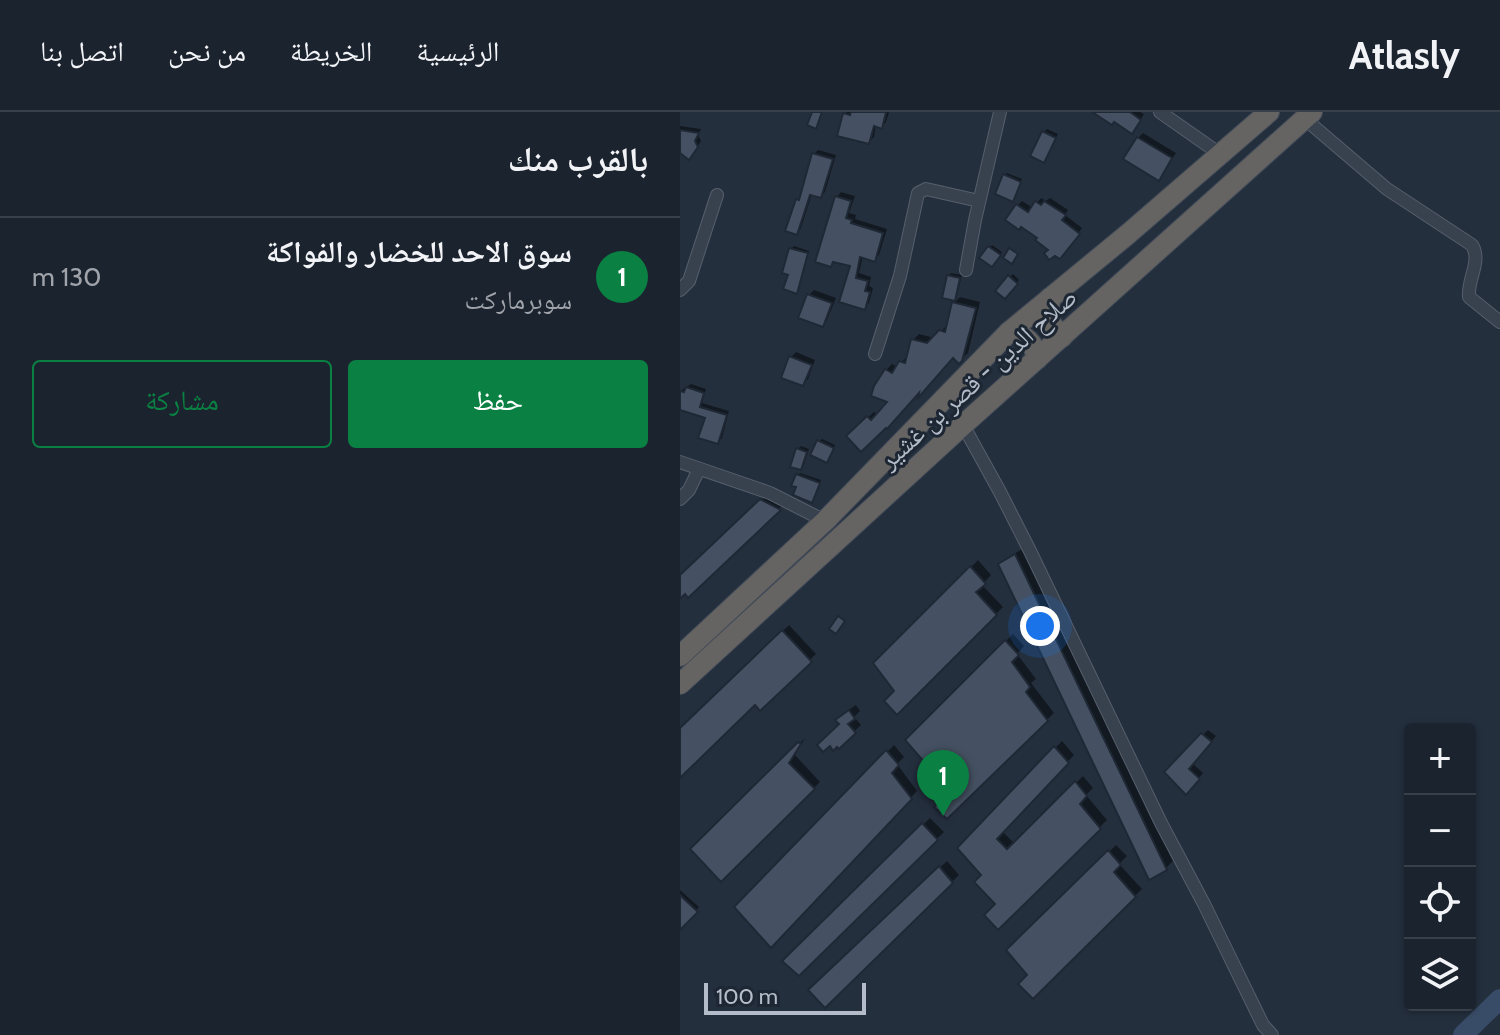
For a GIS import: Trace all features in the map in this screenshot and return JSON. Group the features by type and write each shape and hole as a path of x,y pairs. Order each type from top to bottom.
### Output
{"highway":[{"path":"680,656 825,521 1009,332 1269,112"},
{"name":"صلاح الدين - قصر بن غشير","path":"680,684 1308,116"},
{"path":"1050,298 1048,320 1062,337"},
{"path":"1009,332 1019,334 1032,343 1037,359"}],"street":[{"path":"966,270 1000,112"},
{"path":"1160,112 1220,154"},
{"path":"1308,116 1387,189 1472,245 1476,258 1469,297 1500,322"},
{"path":"875,354 900,276 918,193 926,189 979,201"},
{"path":"680,290 689,281 717,195"},
{"path":"963,425 1015,520 1161,823 1263,1025 1272,1035"},
{"path":"680,462 770,493 825,521"},
{"path":"680,499 689,490 699,469"}],"building":[{"path":"812,112 822,112 816,129 807,125"},
{"path":"851,112 886,112 882,129 874,126 869,144 837,136 843,113 850,115"},
{"path":"1092,112 1130,112 1141,120 1132,134"},
{"path":"680,130 699,133 695,141 698,147 689,160 680,153"},
{"path":"1042,131 1056,138 1044,163 1030,156"},
{"path":"1137,137 1172,158 1159,181 1123,159"},
{"path":"812,153 833,159 821,198 810,195 797,235 785,231 796,199 799,200"},
{"path":"1003,174 1021,182 1013,202 995,194"},
{"path":"835,196 851,201 846,218 852,220 851,223 883,233 875,262 860,257 856,278 868,281 865,291 870,292 865,310 839,302 850,266 833,262 831,267 815,262"},
{"path":"1035,201 1041,205 1044,201 1066,215 1062,220 1080,234 1060,259 1055,256 1049,260 1044,253 1048,250 1035,240 1037,238 1005,220 1016,204 1028,212"},
{"path":"988,246 1001,255 992,267 979,258"},
{"path":"789,248 808,253 797,294 783,289 788,275 782,273"},
{"path":"1009,248 1018,254 1012,264 1003,258"},
{"path":"947,275 960,278 955,301 942,298"},
{"path":"1008,275 1018,284 1005,299 995,291"},
{"path":"807,294 832,303 823,327 798,318"},
{"path":"952,302 976,308 962,361 959,364 953,358 918,398 919,393 887,429 861,452 846,436 867,416 871,420 887,402 871,396 874,386 885,369 892,373 899,361 905,363 911,339 927,343 939,330 945,332"},
{"path":"789,356 812,365 803,386 781,378"},
{"path":"686,387 704,393 700,407 727,415 718,444 698,438 705,418 680,410 680,391 684,392"},
{"path":"817,440 834,448 827,463 810,455"},
{"path":"796,448 807,452 801,470 790,467"},
{"path":"796,474 820,483 812,503 793,495 796,487 791,486"},
{"path":"760,499 781,510 688,598 685,594 680,599 680,575"},
{"path":"1015,554 1167,870 1149,880 998,564"},
{"path":"970,566 986,584 976,592 997,615 897,715 884,701 894,691 873,663"},
{"path":"838,616 845,621 836,634 829,629"},
{"path":"782,630 812,662 760,711 755,705 680,778 680,728"},
{"path":"1005,640 1019,655 1012,662 1030,687 1026,692 1048,721 947,819 934,807 941,799 918,773 926,764 905,740"},
{"path":"849,710 855,719 848,724 856,733 839,749 837,747 833,751 830,746 823,752 817,745 839,724 835,720"},
{"path":"1201,733 1212,742 1189,769 1200,779 1186,795 1164,772"},
{"path":"798,742 801,744 789,763 815,789 721,882 690,849"},
{"path":"1054,746 1069,763 997,839 1007,849 1075,781 1087,796 1080,804 1101,829 998,930 984,915 995,904 974,882 981,875 957,848"},
{"path":"886,750 899,765 892,773 912,799 771,948 734,907"},
{"path":"922,823 938,840 799,976 782,961"},
{"path":"1108,850 1121,865 1114,872 1136,897 1033,999 1018,984 1027,975 1006,950"},
{"path":"939,866 953,883 825,1008 808,990"},
{"path":"680,895 698,912 680,930"}],"waterway":[{"path":"1463,1035 1500,999"}],"place":[{"name":"سوق الاحد للخضار والفواكة","path":"943,816"}]}
